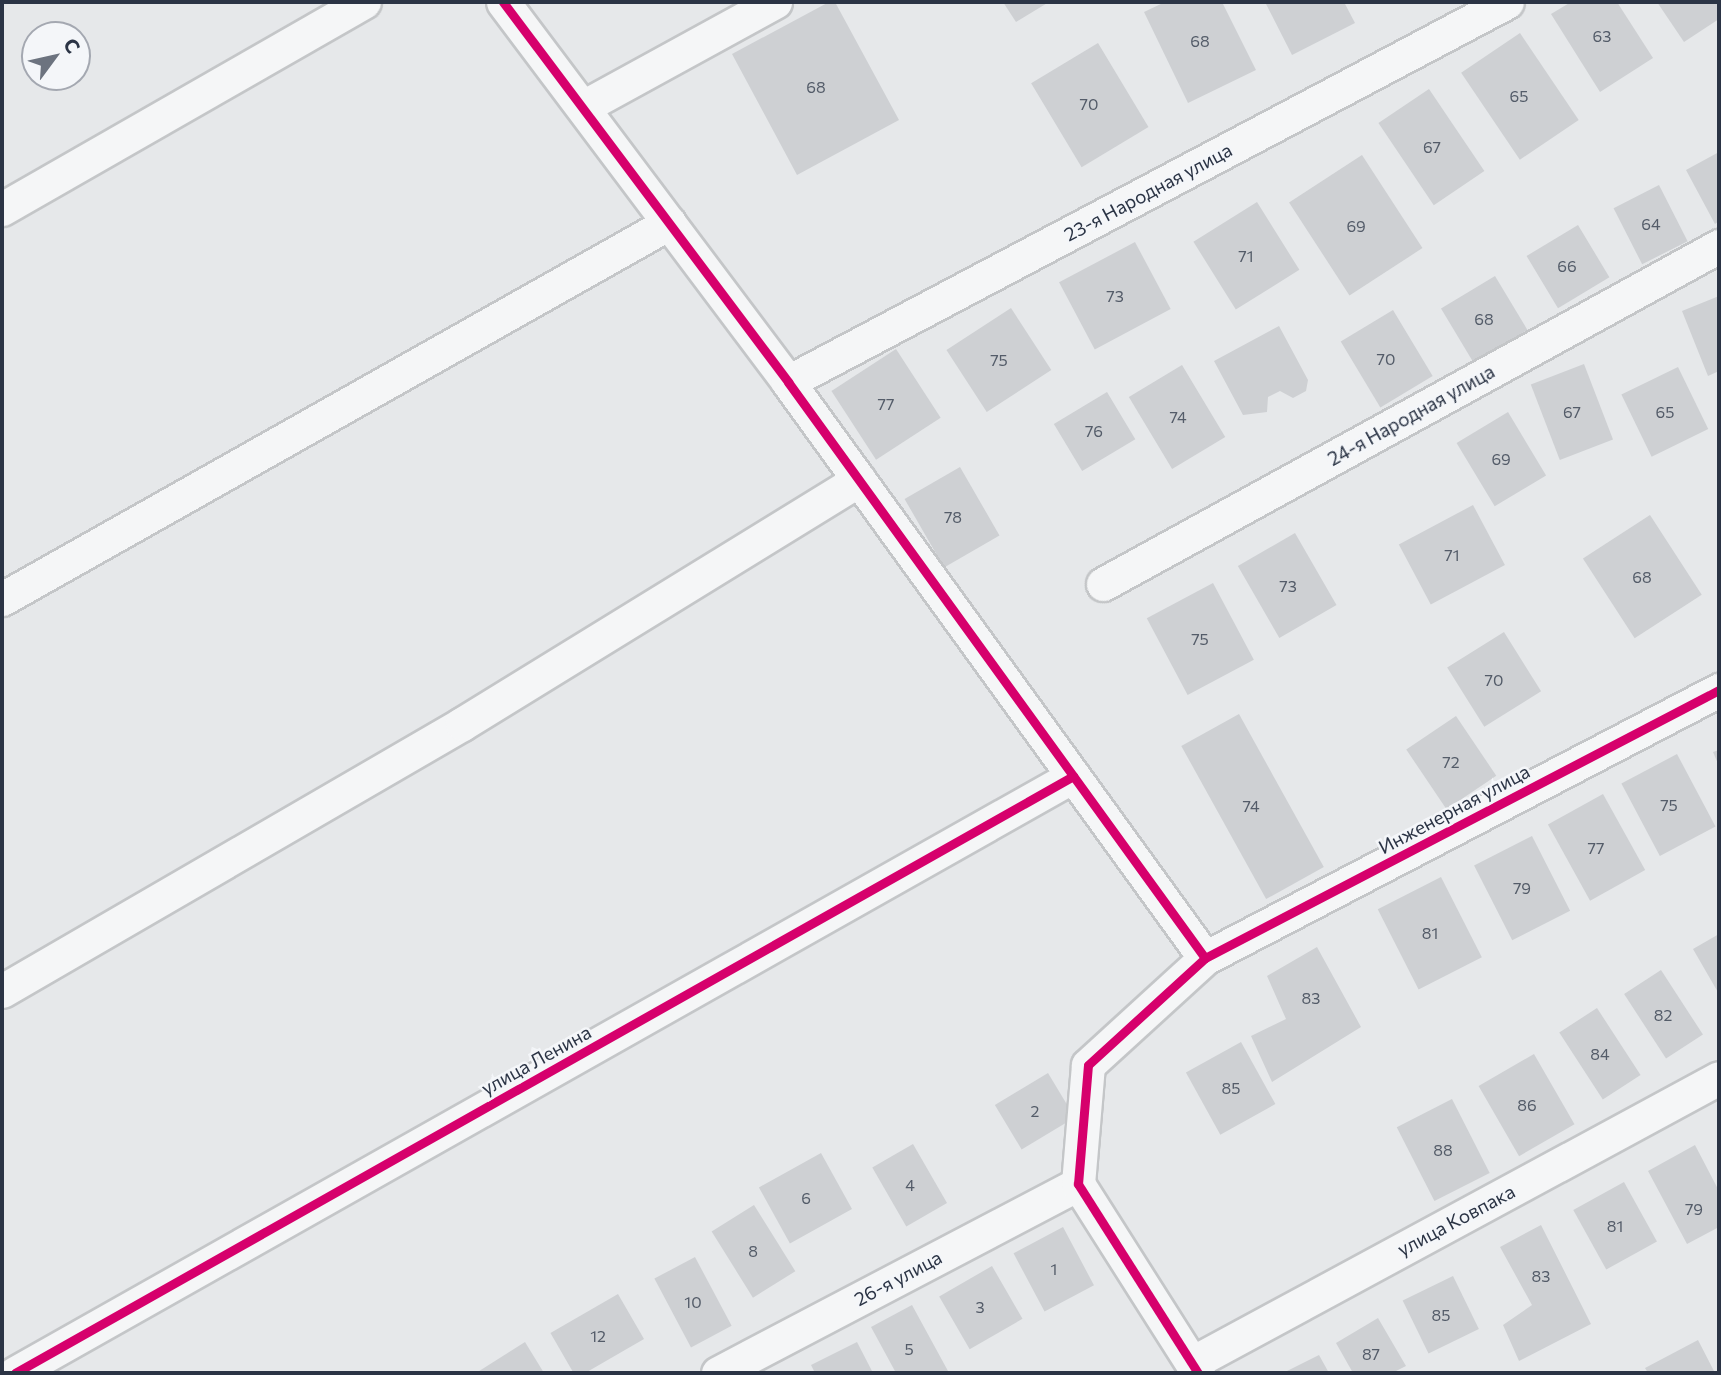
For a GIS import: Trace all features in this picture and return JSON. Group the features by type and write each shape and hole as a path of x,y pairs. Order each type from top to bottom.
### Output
{"street":[{"path":"2,209 364,2"},
{"path":"503,2 788,382 1205,958"},
{"path":"583,107 775,2"},
{"name":"23-я Народная улица","path":"788,382 1507,2"},
{"path":"2,599 669,223"},
{"name":"24-я Народная улица","path":"1103,584 1719,246"},
{"path":"2,991 462,724 859,480"},
{"name":"Инженерная улица","path":"1078,1184 1088,1065 1205,958 1719,690"},
{"name":"улица Ленина","path":"15,1373 1073,776"},
{"name":"улица Ковпака","path":"1195,1368 1719,1078"},
{"path":"1078,1184 1195,1368"},
{"name":"26-я улица","path":"718,1373 1078,1184"}],"building":[{"path":"829,2 835,2 899,120 797,175 732,54"},
{"path":"1003,2 1049,2 1016,22"},
{"path":"1165,2 1222,2 1256,70 1188,103 1144,12"},
{"path":"1265,2 1344,2 1355,23 1292,55"},
{"path":"1571,2 1617,2 1653,58 1600,92 1551,14"},
{"path":"1657,2 1719,2 1719,19 1684,42"},
{"path":"1520,33 1579,120 1520,160 1461,73"},
{"path":"1098,43 1148,127 1082,167 1031,83"},
{"path":"1429,89 1484,171 1434,205 1378,123"},
{"path":"1719,152 1719,221 1715,224 1686,170"},
{"path":"1362,155 1422,248 1349,295 1289,202"},
{"path":"1659,185 1688,241 1642,264 1614,208"},
{"path":"1257,202 1299,270 1236,310 1193,242"},
{"path":"1578,225 1609,277 1558,308 1527,256"},
{"path":"1135,242 1171,309 1095,349 1059,282"},
{"path":"1495,276 1527,330 1473,362 1441,308"},
{"path":"1719,296 1719,371 1708,376 1682,311"},
{"path":"1011,308 1051,370 987,412 946,350"},
{"path":"1393,310 1433,376 1380,407 1341,341"},
{"path":"1279,326 1308,380 1306,391 1293,398 1280,391 1268,397 1267,412 1243,415 1214,361"},
{"path":"896,349 941,418 876,460 831,391"},
{"path":"1584,364 1613,440 1560,460 1531,384"},
{"path":"1182,365 1225,437 1172,469 1129,397"},
{"path":"1678,367 1708,429 1652,457 1621,395"},
{"path":"1107,392 1135,439 1082,471 1054,424"},
{"path":"1508,412 1546,475 1495,506 1457,443"},
{"path":"960,467 1000,535 944,567 905,499"},
{"path":"1473,505 1505,565 1431,604 1399,544"},
{"path":"1650,515 1702,595 1635,638 1583,559"},
{"path":"1295,533 1336,605 1279,638 1238,566"},
{"path":"1213,583 1254,660 1188,695 1147,618"},
{"path":"1504,632 1541,691 1484,727 1447,668"},
{"path":"1239,714 1324,867 1266,899 1181,746"},
{"path":"1456,716 1496,776 1447,809 1406,750"},
{"path":"1719,750 1719,766 1713,752"},
{"path":"1677,754 1715,826 1660,856 1621,784"},
{"path":"1603,794 1645,870 1590,901 1548,825"},
{"path":"1532,836 1570,911 1512,940 1474,866"},
{"path":"1441,877 1482,957 1419,989 1378,909"},
{"path":"1719,934 1719,994 1693,949"},
{"path":"1317,947 1361,1027 1272,1082 1251,1036 1286,1019 1267,976"},
{"path":"1661,970 1703,1035 1666,1059 1624,994"},
{"path":"1597,1008 1641,1075 1603,1100 1559,1033"},
{"path":"1241,1042 1275,1104 1220,1135 1186,1073"},
{"path":"1534,1054 1574,1124 1519,1156 1479,1086"},
{"path":"1048,1073 1075,1118 1022,1150 995,1105"},
{"path":"1452,1099 1490,1173 1434,1201 1397,1127"},
{"path":"913,1144 947,1203 906,1226 872,1168"},
{"path":"1695,1145 1719,1191 1719,1227 1687,1244 1648,1171"},
{"path":"821,1153 852,1209 790,1243 759,1187"},
{"path":"1624,1182 1657,1241 1606,1270 1573,1210"},
{"path":"754,1205 795,1271 753,1298 712,1231"},
{"path":"1541,1225 1591,1324 1519,1361 1503,1325 1532,1305 1500,1247"},
{"path":"1063,1227 1094,1285 1045,1312 1014,1253"},
{"path":"695,1257 732,1326 691,1347 654,1279"},
{"path":"992,1266 1023,1319 970,1349 939,1296"},
{"path":"1453,1276 1479,1329 1429,1354 1403,1301"},
{"path":"618,1294 644,1339 585,1373 574,1373 550,1333"},
{"path":"912,1305 948,1371 896,1373 871,1327"},
{"path":"1378,1318 1406,1366 1392,1373 1353,1373 1336,1343"},
{"path":"1698,1340 1715,1373 1648,1373 1645,1368"},
{"path":"525,1342 544,1373 476,1373"},
{"path":"857,1342 873,1373 815,1373 811,1365"},
{"path":"1319,1355 1329,1373 1283,1373"}],"cycle path":[{"path":"503,2 788,382 1205,958"},
{"path":"1198,1373 1078,1184 1088,1065 1205,958 1719,690"},
{"path":"15,1373 1073,776"}]}
